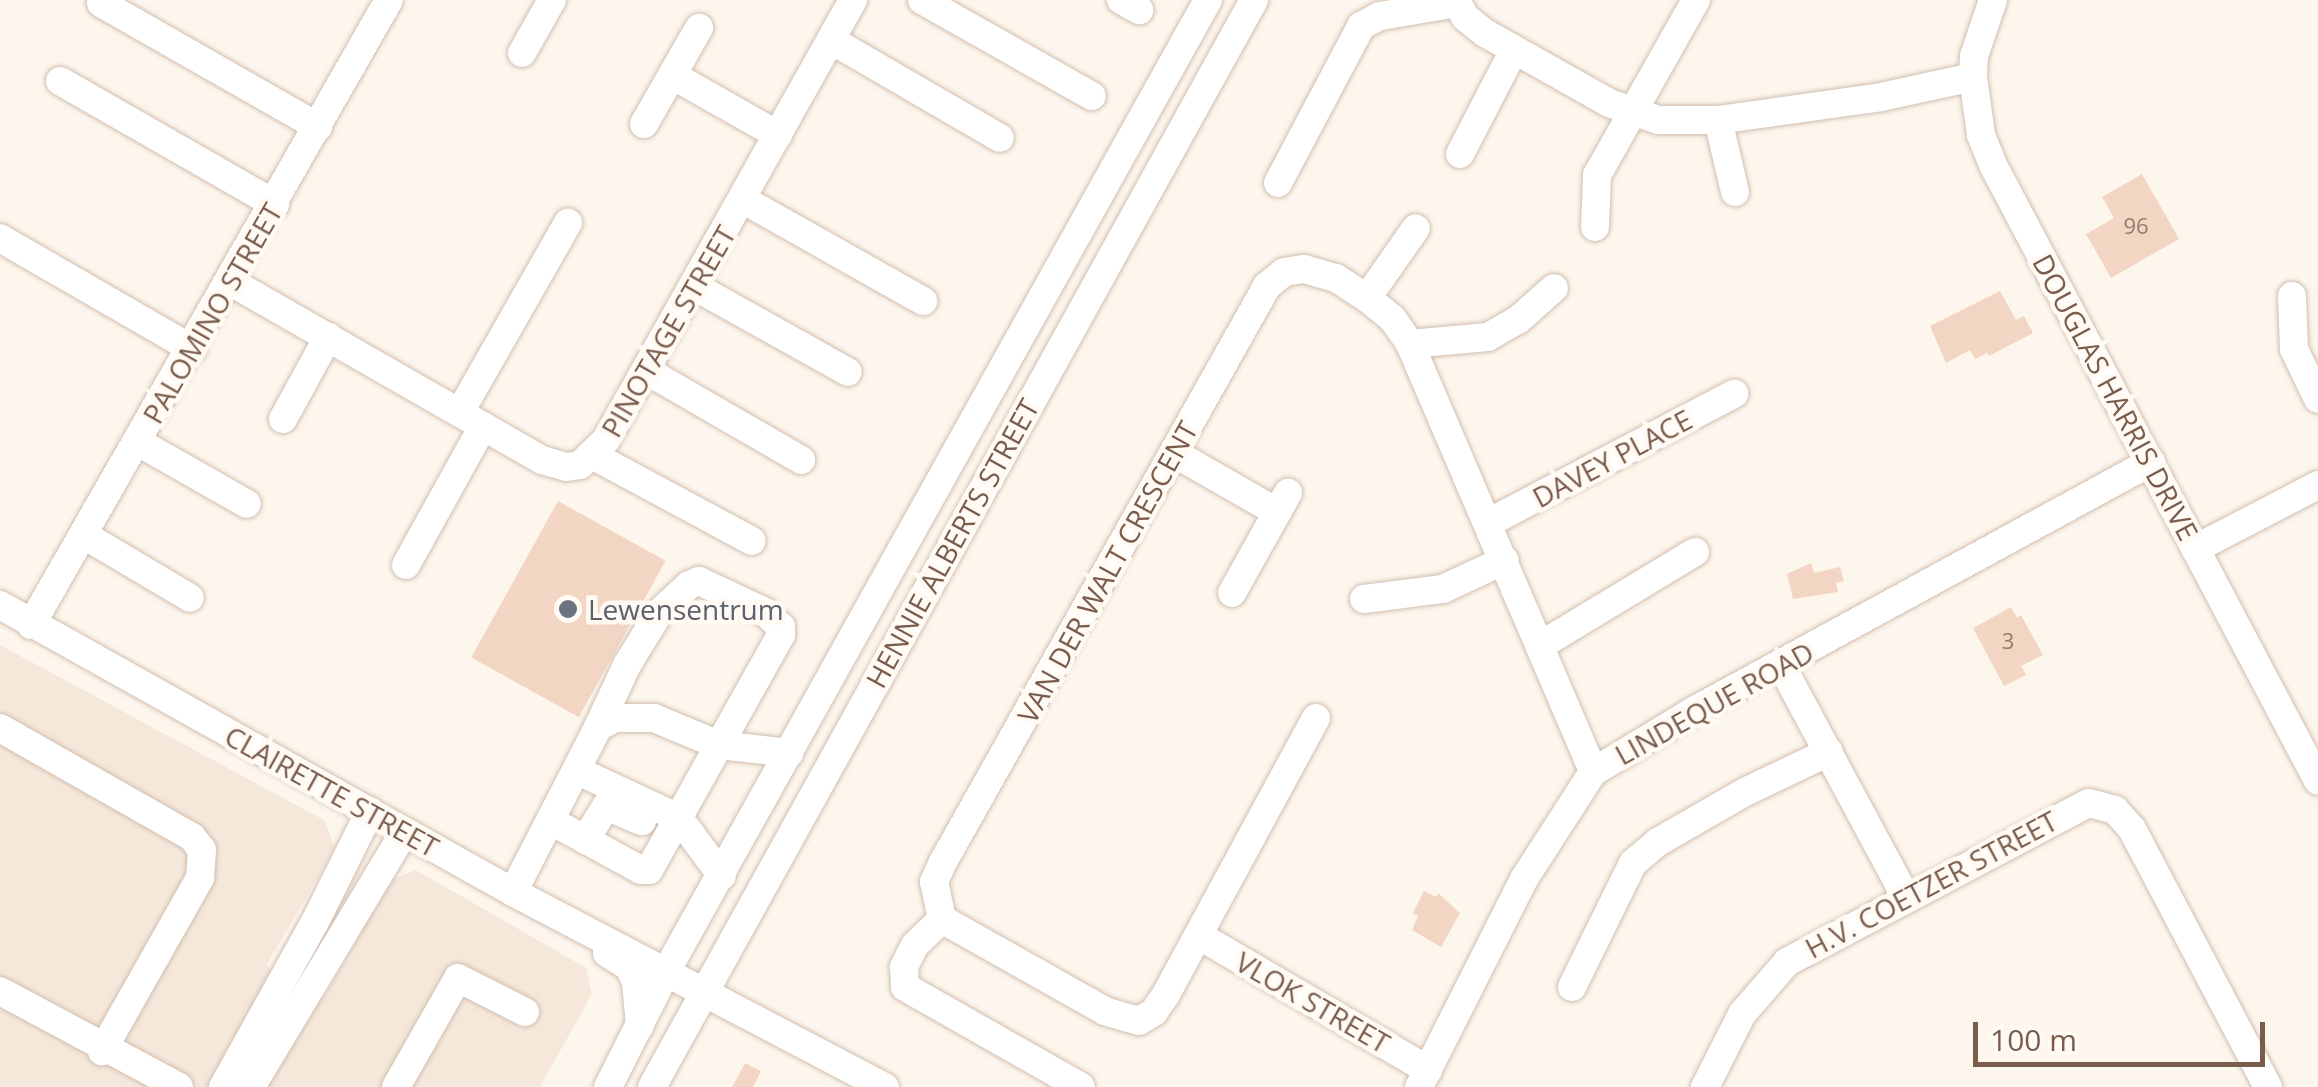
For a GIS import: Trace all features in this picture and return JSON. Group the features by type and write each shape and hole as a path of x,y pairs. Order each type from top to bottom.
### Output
{"street":[{"name":"PALOMINO STREET","path":"31,625 231,282 389,0"},
{"name":"PINOTAGE STREET","path":"231,282 542,460 580,465 594,456 647,371 853,0"},
{"path":"922,0 1092,96"},
{"name":"HENNIE ALBERTS STREET","path":"608,1087 666,970 722,876 1208,0"},
{"name":"HENNIE ALBERTS STREET","path":"652,1087 1254,0"},
{"path":"1595,227 1597,175 1696,0"},
{"name":"DOUGLAS HARRIS DRIVE","path":"1992,0 1977,42 1972,77 1981,135 1993,164 2318,781"},
{"path":"522,53 546,2"},
{"path":"1278,182 1361,26 1380,16 1457,2 1475,27 1514,50 1634,113 1671,122 1718,120 1880,97 1972,77"},
{"path":"101,3 318,127"},
{"path":"644,124 699,28"},
{"path":"831,40 1000,138"},
{"path":"1460,154 1514,50"},
{"path":"672,75 778,134"},
{"path":"60,80 275,204"},
{"path":"1718,120 1735,192"},
{"path":"742,199 922,301"},
{"path":"406,565 568,223"},
{"path":"1367,298 1416,228"},
{"path":"0,238 192,349"},
{"name":"VAN DER WALT CRESCENT","path":"942,918 935,902 934,882 944,862 1268,286 1284,272 1320,271 1367,298 1392,318 1410,344 1506,560 1552,638 1593,772"},
{"path":"694,286 848,372"},
{"path":"1410,344 1488,338 1518,320 1554,288"},
{"path":"2292,296 2294,350 2318,399"},
{"path":"283,419 328,337"},
{"path":"647,371 801,460"},
{"name":"DAVEY PLACE","path":"1490,522 1734,394"},
{"path":"138,442 247,504"},
{"path":"1174,453 1282,502 1232,593"},
{"path":"594,456 752,541"},
{"name":"LINDEQUE ROAD","path":"1424,1078 1524,879 1593,772 1633,744 2151,462"},
{"path":"2195,549 2318,486"},
{"path":"84,536 190,598"},
{"path":"1552,638 1695,552"},
{"path":"1364,599 1443,589 1506,560"},
{"path":"551,821 641,870 650,870 781,635 781,627 765,612 699,582 682,590 660,614 627,664 578,771 512,891 548,920 629,967 636,982 640,1028"},
{"name":"CLAIRETTE STREET","path":"0,605 512,891 884,1087"},
{"path":"1781,665 1906,897"},
{"path":"598,727 615,718 654,718 719,745 790,753"},
{"path":"1081,1087 905,987 904,967 915,945 942,918 1104,1012 1139,1021 1154,1012 1166,996 1316,718"},
{"path":"0,728 192,837 202,850 200,878 108,1050"},
{"path":"1572,986 1633,863 1658,842 1746,792 1830,752"},
{"path":"578,771 674,827 722,876"},
{"path":"584,840 606,806 674,827"},
{"name":"H.V. COETZER STREET","path":"1705,1087 1742,1014 1787,962 2075,807 2106,806 2124,817 2132,829 2268,1087"},
{"path":"234,1085 370,811"},
{"path":"234,1085 404,832"},
{"name":"VLOK STREET","path":"1198,934 1424,1078"},
{"path":"396,1087 458,978 526,1012"},
{"path":"0,992 179,1087"},
{"path":"0,1002 35,1030 66,1045 108,1050"}],"shaded area":[{"path":"0,645 324,820 335,848 266,966 326,995 387,881 416,870 586,968 592,994 540,1087 0,1087"}],"building":[{"path":"2142,174 2179,239 2111,278 2086,234 2114,218 2102,197"},
{"path":"2000,291 2016,320 2024,316 2033,333 1989,356 1987,353 1975,359 1970,350 1946,363 1930,326"},
{"name":"Lewensentrum","path":"558,501 666,561 579,717 471,658"},
{"path":"1811,563 1814,573 1840,567 1844,581 1836,583 1838,592 1793,599 1787,574"},
{"path":"2011,607 2017,618 2021,615 2043,655 2021,666 2026,675 2004,686 1973,628"},
{"path":"1424,891 1436,897 1438,893 1460,913 1441,947 1412,930 1418,916 1413,913"},
{"path":"745,1063 761,1071 753,1087 732,1087"}],"place":[{"name":"Lewensentrum","path":"568,609"}]}
